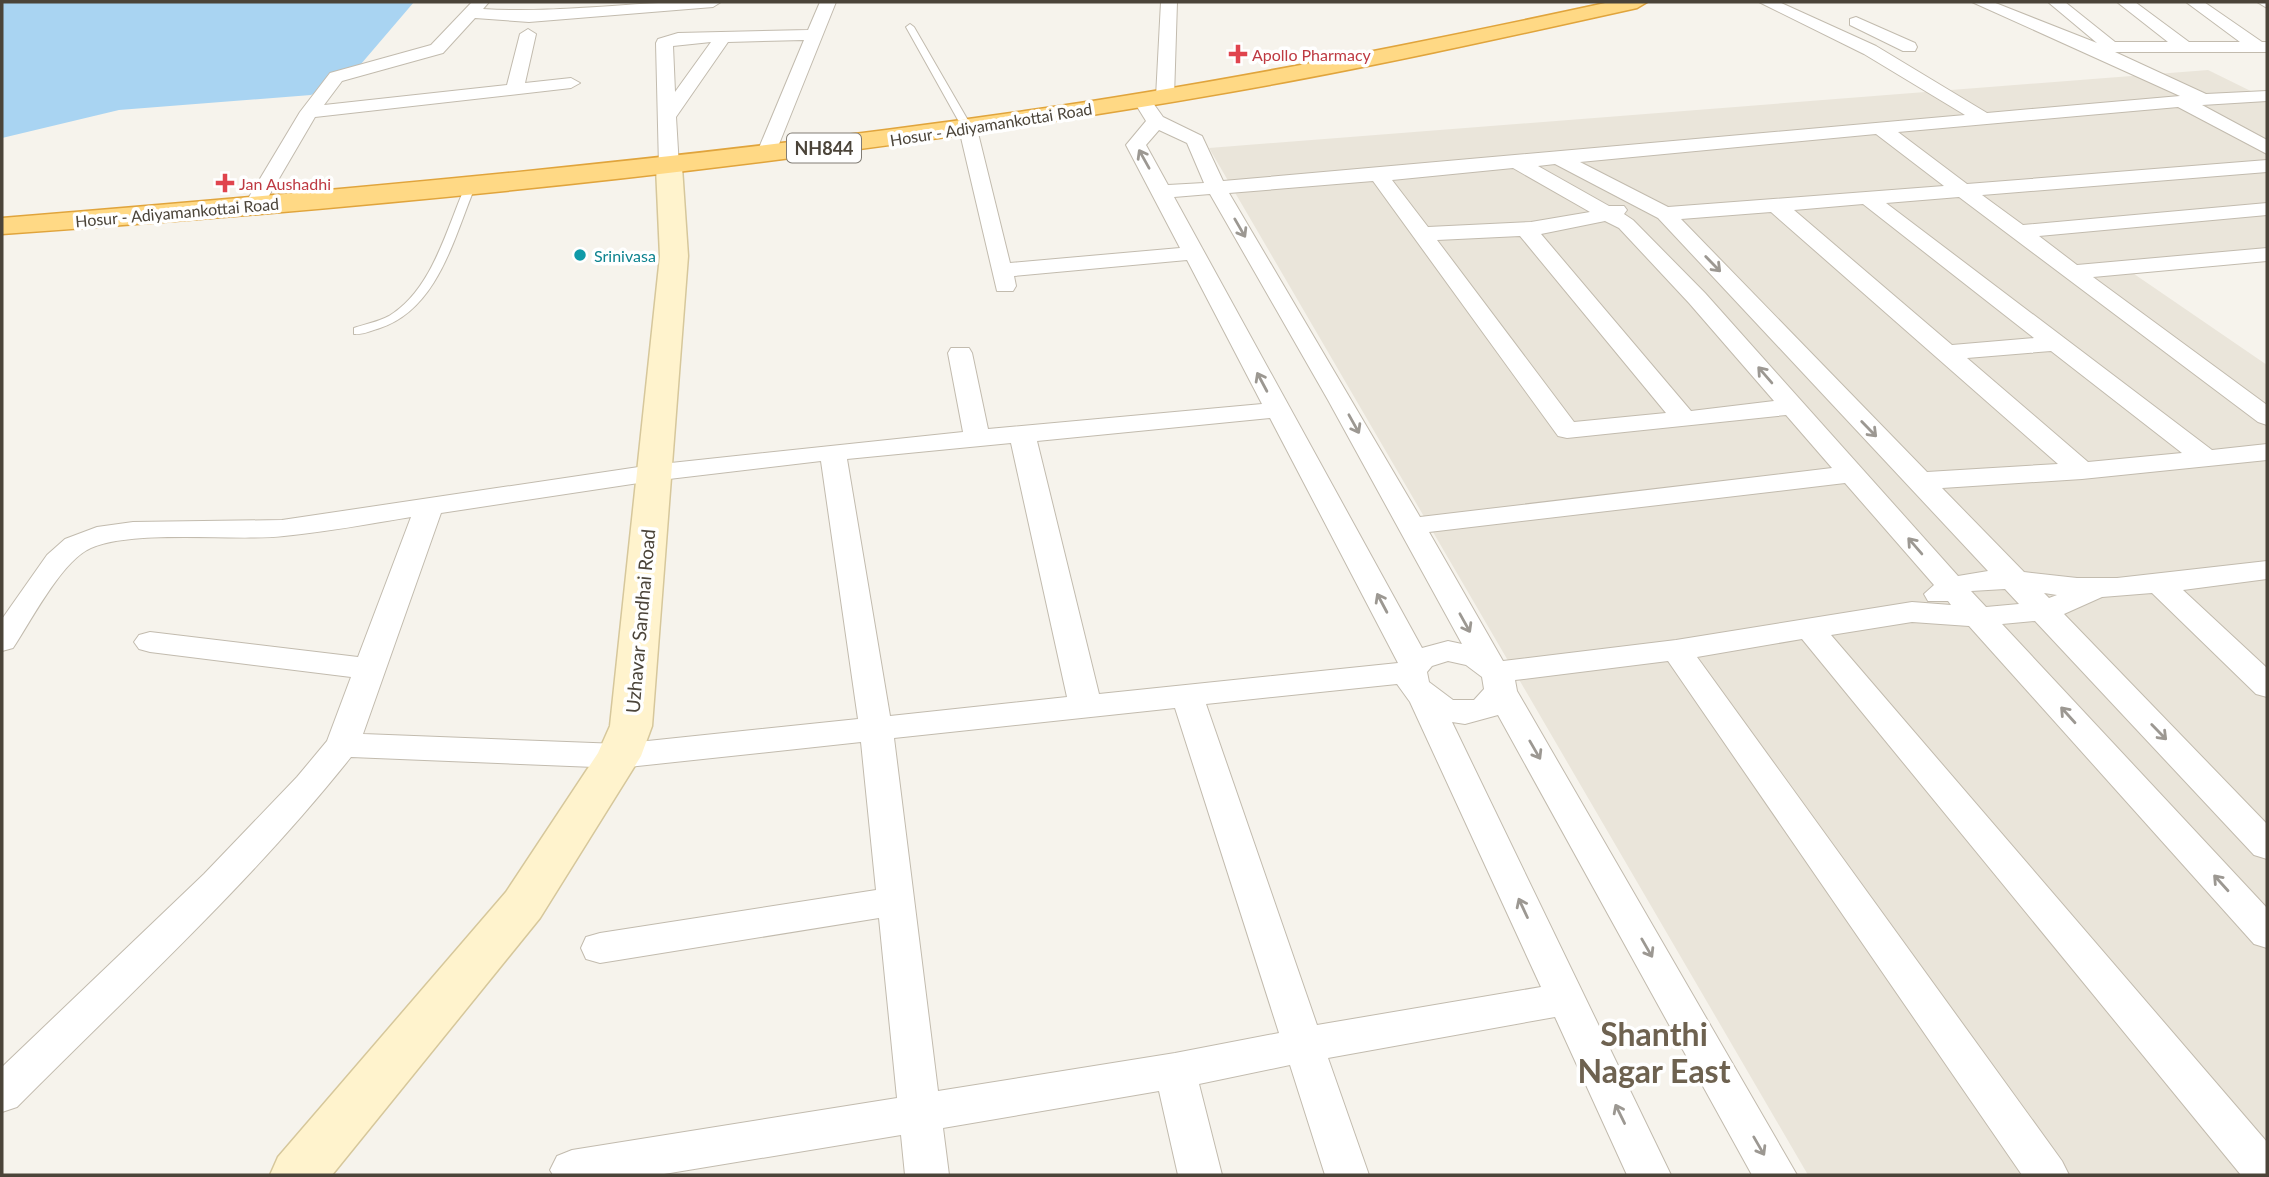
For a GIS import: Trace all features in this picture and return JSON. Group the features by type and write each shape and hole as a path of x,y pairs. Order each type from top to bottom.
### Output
{"highway":[{"name":"Hosur - Adiyamankottai Road","path":"2,226 253,207 669,167 1155,106 1490,37 1637,2"}],"main road":[{"name":"Uzhavar Sandhai Road","path":"298,1175 523,905 619,756 631,726 674,256 669,167"}],"street":[{"path":"253,207 309,112 336,77 437,49 476,7 529,17 713,2"},
{"path":"766,155 828,2"},
{"path":"1169,2 1155,106 1136,145 1417,679 1649,1175"},
{"path":"1767,2 1870,50 1984,119"},
{"path":"1980,2 2091,47 2203,99"},
{"path":"2056,2 2112,47"},
{"path":"2125,2 2185,47"},
{"path":"2194,2 2263,47"},
{"path":"1836,13 1909,47"},
{"path":"515,89 528,34"},
{"path":"669,167 664,43 678,38 814,35"},
{"path":"666,118 722,38"},
{"path":"2091,47 2263,47"},
{"path":"309,112 571,83"},
{"path":"1162,192 1378,175 2179,101 2264,98"},
{"path":"2179,101 2267,148"},
{"path":"1155,106 1195,139 1216,188 1412,526 1775,1175"},
{"path":"968,129 1003,278 1193,253"},
{"path":"1881,129 1959,190 2267,417"},
{"path":"1557,158 1640,201 1673,222 2267,846"},
{"path":"1516,162 1609,213 1637,235 1978,617 2267,933"},
{"path":"1637,235 1673,222 1778,206 2267,166"},
{"path":"1378,175 1567,430 1793,407"},
{"path":"1867,198 2206,458"},
{"path":"1424,234 1585,220 1640,201"},
{"path":"1778,206 2082,471"},
{"path":"2016,232 2267,209"},
{"path":"1524,227 1684,419"},
{"path":"2072,272 2267,254"},
{"path":"1946,353 2057,343"},
{"path":"960,353 977,438"},
{"path":"2,640 57,561 75,545 97,536 134,531 282,528 653,472 833,452 1277,410"},
{"path":"1022,434 1085,704"},
{"path":"833,452 876,729 928,1175"},
{"path":"1921,481 2082,471 2267,452"},
{"path":"1412,526 1852,474"},
{"path":"2,1094 216,884 309,786 342,745 372,669 429,506"},
{"path":"1912,612 1951,586 2014,578 2095,589 2267,570"},
{"path":"2157,582 2267,686"},
{"path":"1417,679 1423,656 1448,651 1469,655 1495,675 1676,650 1912,612 1978,617 2045,611 2095,589"},
{"path":"1809,628 2267,1174"},
{"path":"150,642 372,669"},
{"path":"1676,650 2047,1175"},
{"path":"1417,679 1441,709 1473,711 1497,700 1495,675"},
{"path":"342,745 619,756 1085,704 1417,679"},
{"path":"1187,696 1347,1175"},
{"path":"600,948 894,901"},
{"path":"572,1170 920,1115 1566,999"},
{"path":"1175,1071 1200,1175"}],"lane":[{"path":"909,27 968,129"},
{"path":"358,331 394,318 414,302 427,285 470,187"}],"shaded area":[{"path":"2208,70 2267,99 2267,247 2121,265 2267,365 2267,1175 1808,1175 1209,148"}],"water":[{"path":"2,2 414,2 361,64 311,95 119,110 2,138"}],"place":[{"name":"Apollo Pharmacy","path":"1238,54"},
{"name":"Jan Aushadhi","path":"225,183"},
{"name":"Srinivasa","path":"580,255"}],"district":[{"name":"Shanthi Nagar East","path":"1654,1052"}]}
